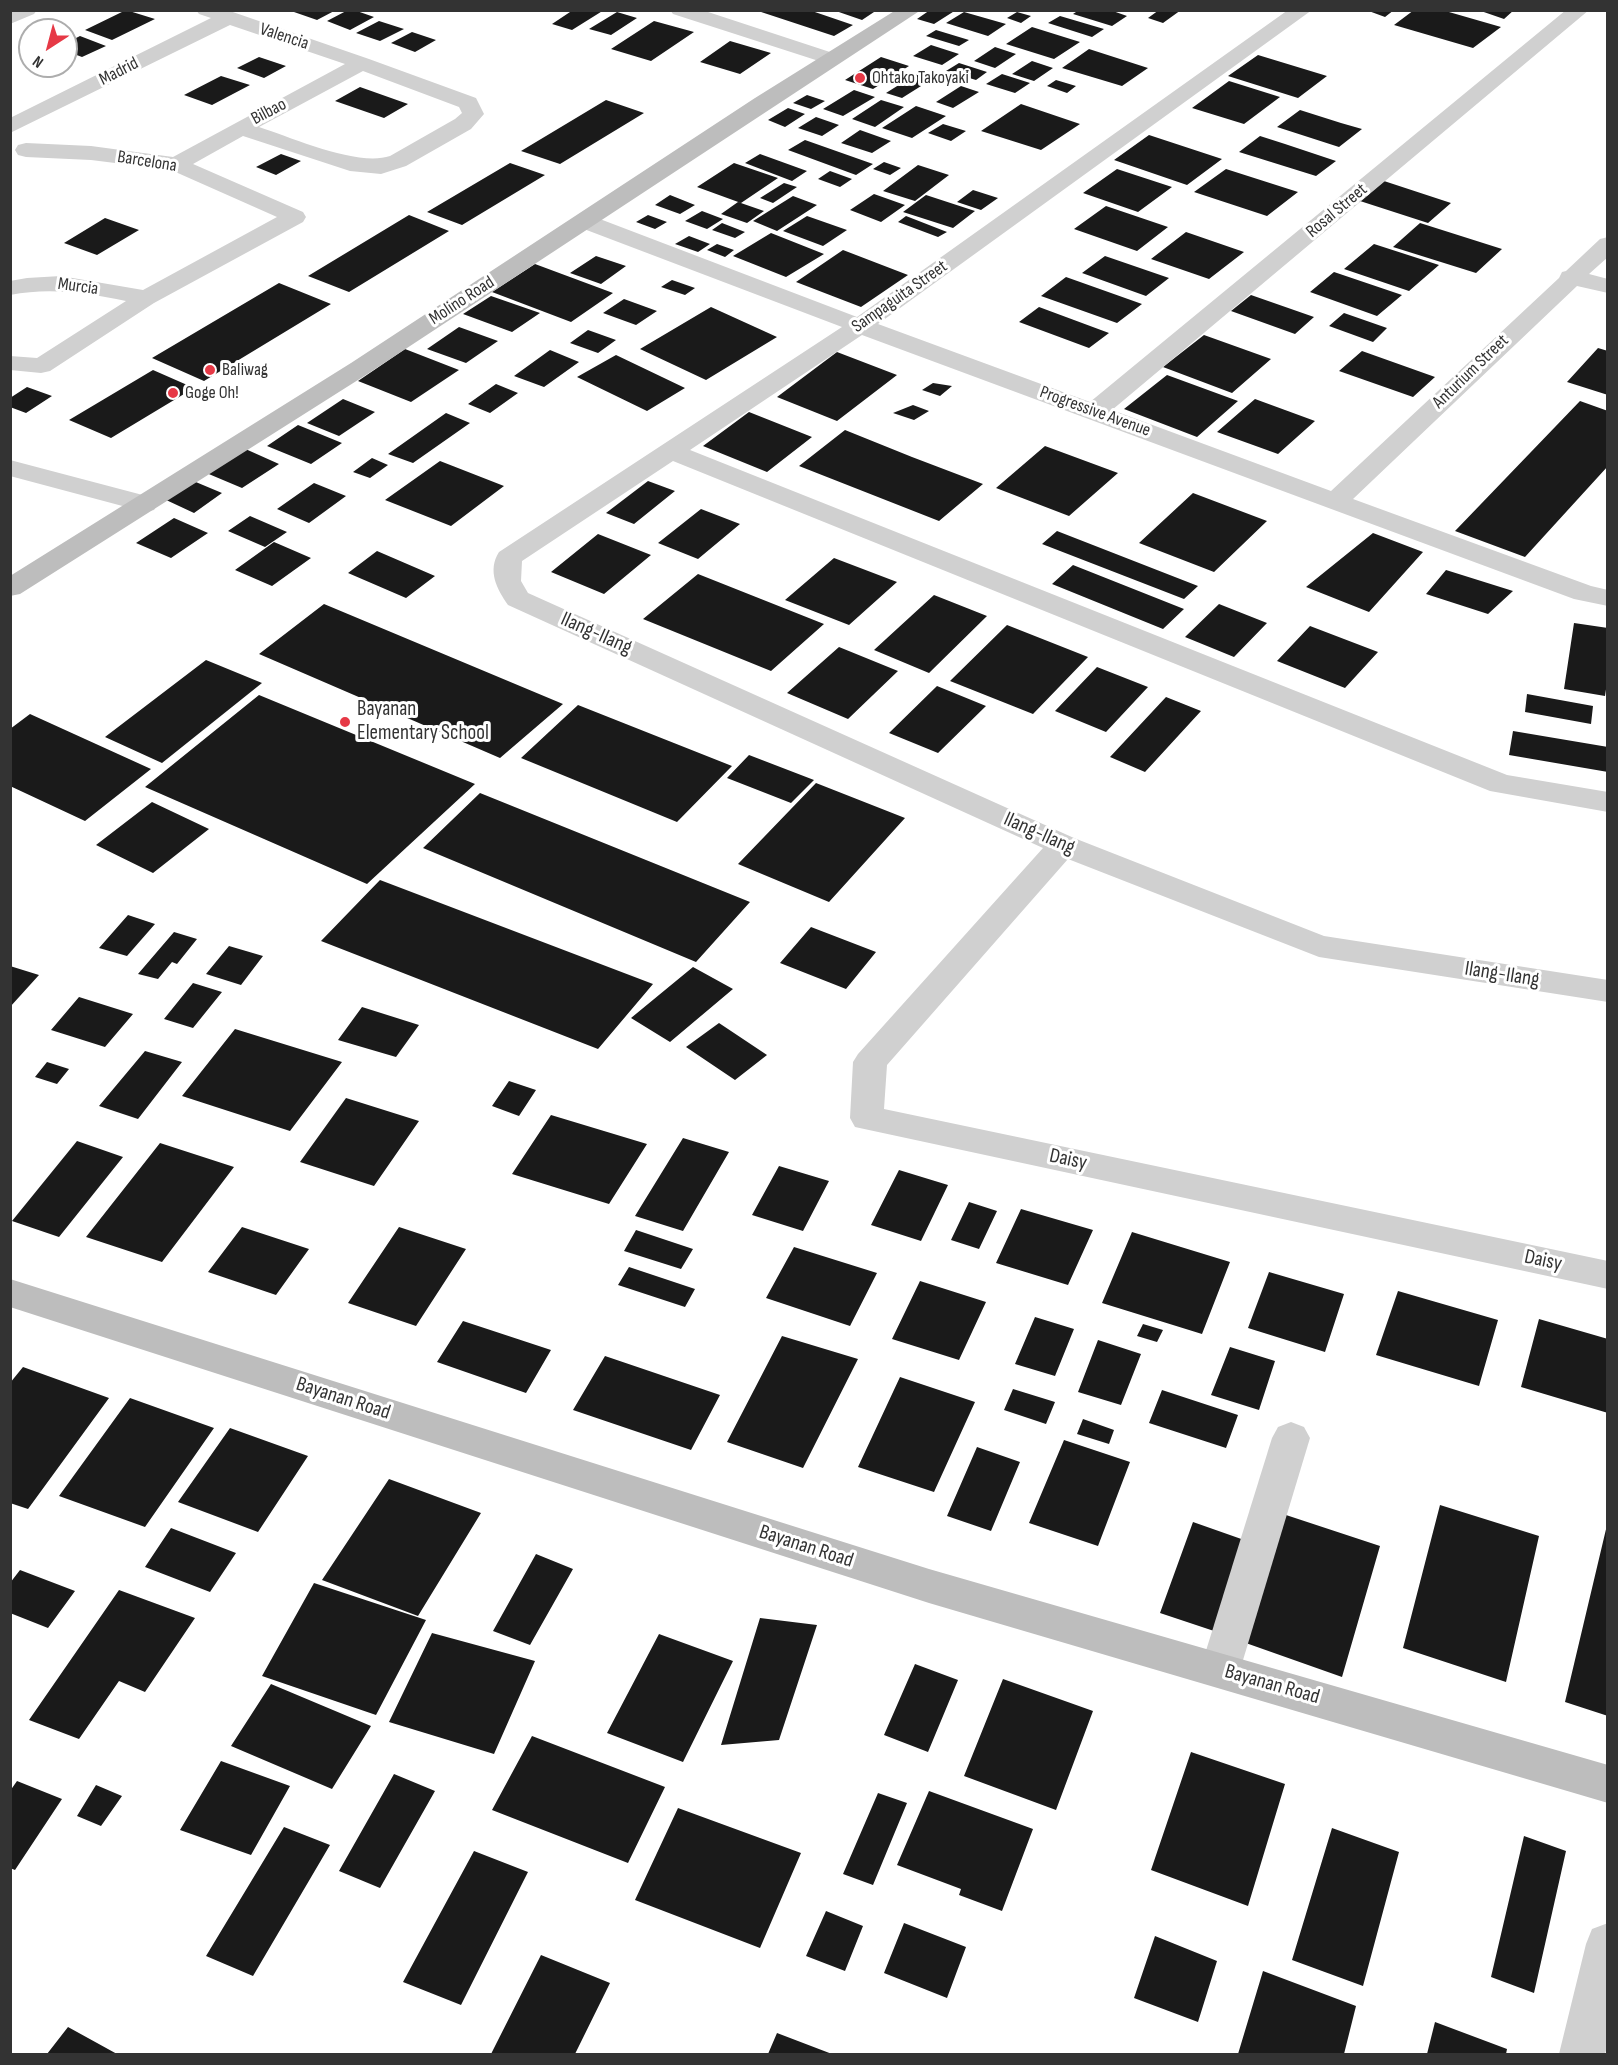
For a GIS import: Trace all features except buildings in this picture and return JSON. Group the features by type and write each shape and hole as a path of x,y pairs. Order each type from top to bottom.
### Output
{"main road":[{"name":"Molino Road","path":"10,588 360,368 832,59 911,10"},
{"name":"Bayanan Road","path":"10,1293 929,1586 1608,1784"}],"street":[{"path":"10,18 27,10"},
{"name":"Valencia","path":"206,10 362,63 468,103 473,114 463,124 398,161 381,167 358,166 239,128"},
{"path":"680,10 719,15 832,59"},
{"name":"Sampaguita Street","path":"507,580 509,558 860,326 1302,10"},
{"name":"Rosal Street","path":"1094,412 1580,10"},
{"name":"Madrid","path":"10,127 228,18"},
{"name":"Bilbao","path":"177,164 239,128 362,63"},
{"path":"10,127 27,136 28,143 18,155"},
{"name":"Barcelona","path":"18,155 90,153 177,164 295,217 146,298"},
{"name":"Progressive Avenue","path":"584,221 860,326 1584,593 1608,598"},
{"name":"Anturium Street","path":"1335,501 1570,277 1608,244"},
{"path":"1570,277 1608,286"},
{"name":"Murcia","path":"10,288 32,283 71,284 146,298"},
{"path":"10,363 41,366 146,298"},
{"path":"671,451 1501,784 1608,802"},
{"path":"10,468 145,504"},
{"name":"Ilang-Ilang","path":"507,580 518,599 1063,845 1319,946 1608,991"},
{"name":"Daisy","path":"1063,845 870,1062 867,1118 1608,1275"},
{"path":"1220,1670 1291,1438"},
{"path":"1582,2055 1608,1944"}],"place":[{"name":"Ohtako Takoyaki","path":"860,78"},
{"name":"Baliwag","path":"210,370"},
{"name":"Goge Oh!","path":"173,393"},
{"name":"Bayanan Elementary School","path":"345,722"}]}
